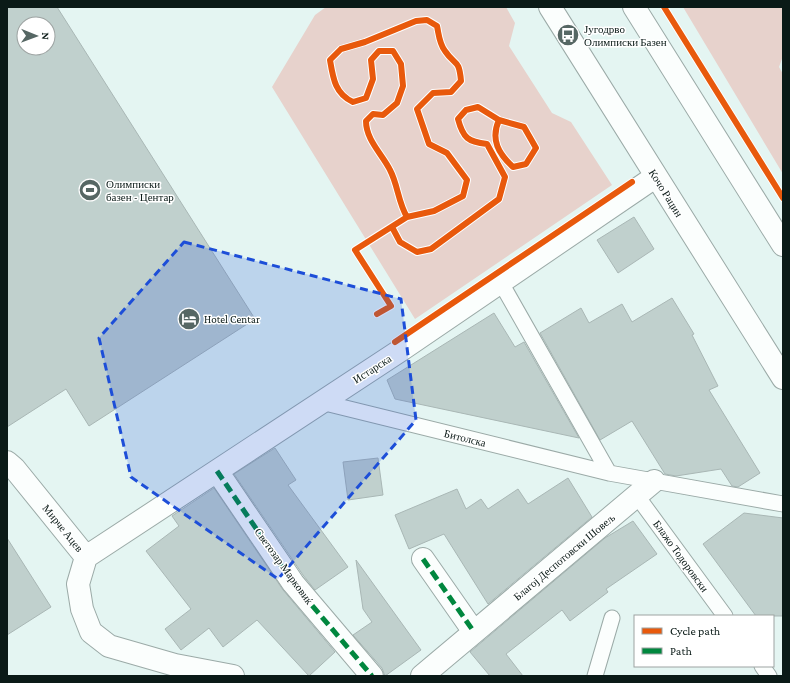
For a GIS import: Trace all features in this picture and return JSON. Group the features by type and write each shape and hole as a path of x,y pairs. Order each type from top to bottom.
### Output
{"street":[{"name":"Кочо Рацин","path":"550,7 655,177 783,378"},
{"path":"634,7 783,245"},
{"name":"Истарска","path":"86,557 321,402 655,177"},
{"name":"Мирче Ацев","path":"7,462 14,468 86,557 78,584 82,609 91,632 109,646 171,670"},
{"name":"Светозар Марковиќ","path":"217,471 293,583 372,676"},
{"name":"Благој Деспотовски Шовељ","path":"422,676 654,481"},
{"path":"423,559 474,632"},
{"path":"171,670 233,676"}],"lane":[{"path":"500,281 609,473"},
{"name":"Битолска","path":"321,402 609,473 783,504"},
{"name":"Блажо Тодоровски","path":"637,496 724,615"},
{"path":"595,676 612,618"},
{"path":"763,667 769,676"}],"highlighted area":[{"path":"184,242 401,299 416,420 278,579 131,477 99,338"}],"shaded area":[{"path":"326,7 506,7 515,23 509,46 552,113 571,122 612,185 415,319 272,87 315,15"},
{"path":"683,7 783,7 783,56 779,67 783,74 783,174"}],"building":[{"name":"Олимписки базен - Центар","path":"7,7 57,7 255,319 89,426 66,389 7,427"},
{"path":"634,217 654,249 618,273 597,240"},
{"path":"672,298 694,334 692,335 718,386 709,390 760,473 738,487 732,486 721,469 676,476 665,474 632,421 600,440 540,333 581,308 589,323 622,304 632,322"},
{"path":"494,313 515,347 524,342 579,438 395,399 387,380"},
{"path":"275,448 296,480 288,485 348,567 315,590 303,575 234,474"},
{"path":"378,458 383,495 348,500 343,462"},
{"path":"568,478 592,517 488,604 444,534 409,549 395,515 457,489 466,509 481,499 488,509 518,489 528,504"},
{"path":"214,488 283,590 335,652 309,676 257,620 223,647 209,628 181,650 165,629 191,609 146,551 179,526 172,516"},
{"path":"744,513 783,518 783,616 755,615 703,544"},
{"path":"633,521 657,554 606,589 608,592 570,621 562,610 506,654 523,676 490,676 470,652 605,538"},
{"path":"7,538 51,607 7,635"},
{"path":"356,560 421,650 385,676 382,668 353,635 372,622 363,609"}],"marked path":[{"path":"217,471 293,583 372,676"},
{"path":"423,559 474,632"}],"cycle path":[{"path":"664,7 783,198"},
{"path":"377,314 391,306 355,250 407,217 434,211 463,196 467,180 447,153 429,144 417,109 433,93 451,92 461,81 458,65 448,56 443,48 437,26 427,20 416,21 365,42 341,49 330,60 336,85 342,95 353,102 366,98 373,79 371,60 379,51 393,51 401,64 403,86 397,103 383,115 373,114 366,121 371,141 387,164 393,176 407,217"},
{"path":"392,227 400,242 417,252 431,249 499,199 505,177 487,144 475,142 467,138 462,131 458,119 466,110 478,107 499,120 524,127 536,148 526,164 513,167 500,152 497,146 495,134 499,120"},
{"path":"395,342 632,182"}],"place":[{"name":"Југодрво Олимписки Базен","path":"568,35"},
{"name":"Олимписки базен - Центар","path":"90,190"},
{"name":"Hotel Centar","path":"189,319"}]}
